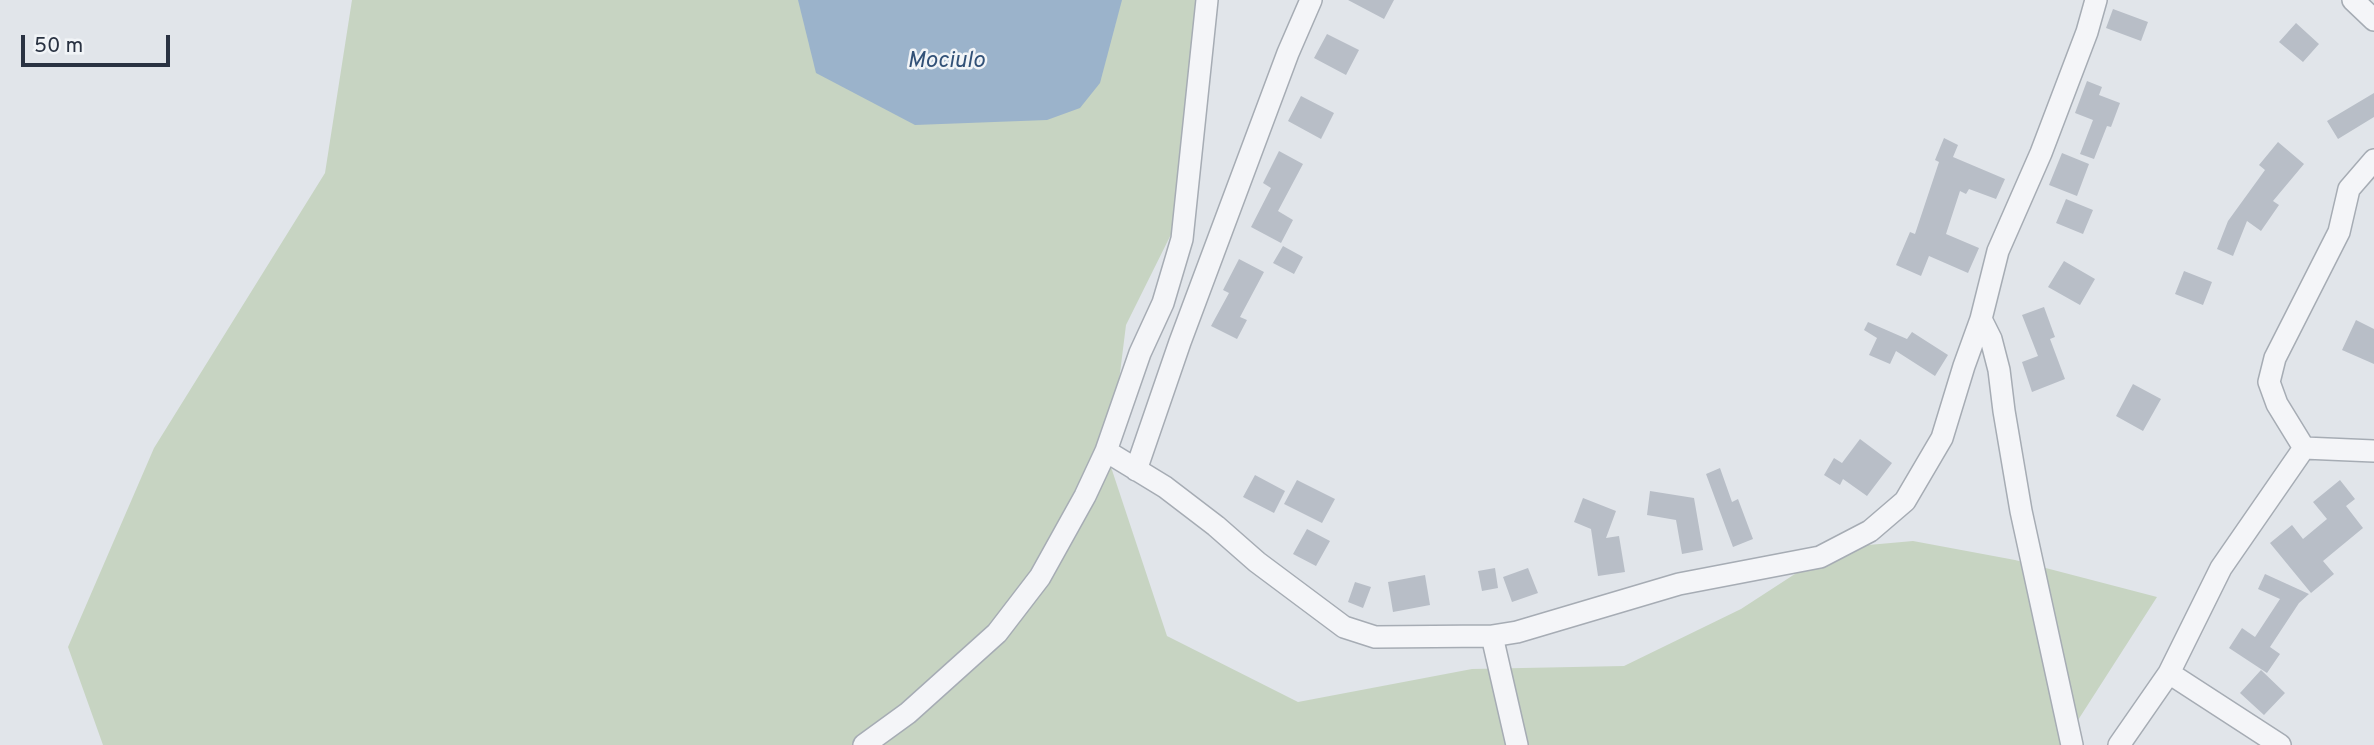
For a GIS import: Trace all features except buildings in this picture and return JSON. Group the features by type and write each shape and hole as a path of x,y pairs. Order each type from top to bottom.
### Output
{"street":[{"path":"864,745 908,713 997,633 1040,576 1085,496 1106,451 1140,353 1163,303 1182,239 1207,0"},
{"path":"1136,470 1180,342 1288,53 1311,0"},
{"path":"1106,451 1165,487 1257,562 1344,627 1375,637 1492,636 1517,632 1679,584 1820,557 1870,531 1905,501 1942,438 1981,319 1998,251 2042,153 2087,32 2096,0"},
{"path":"2353,0 2374,20"},
{"path":"2304,448 2277,404 2269,382 2275,358 2339,232 2349,189 2374,160"},
{"path":"1981,319 1991,339 1999,370 2021,511 2071,745"},
{"path":"2304,448 2374,451"},
{"path":"2119,745 2169,673 2221,568 2304,448"},
{"path":"1492,636 1517,745"},
{"path":"2169,673 2233,712 2280,745"}],"green space":[{"path":"352,0 1204,0 1214,44 1198,180 1126,325 1109,461 1167,636 1298,702 1472,669 1624,666 1741,609 1835,548 1913,541 2015,560 2157,597 2062,745 103,745 68,647 154,448 325,173"}],"water":[{"name":"Mociulo","path":"798,0 1122,0 1100,83 1080,108 1047,120 915,125 816,73"}]}
